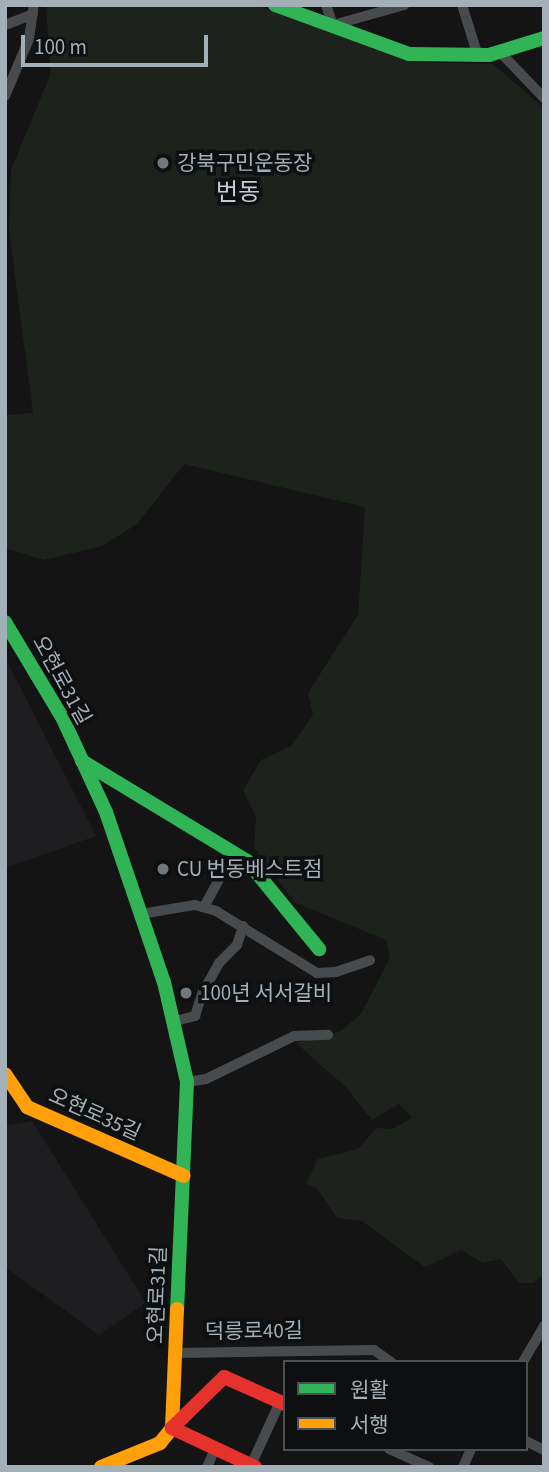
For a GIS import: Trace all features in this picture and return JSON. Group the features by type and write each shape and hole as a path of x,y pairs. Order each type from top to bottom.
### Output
{"street":[{"path":"275,5 409,54 478,56 544,38"},
{"path":"326,5 333,24"},
{"path":"333,24 404,5"},
{"path":"462,5 478,56"},
{"path":"5,25 33,10"},
{"path":"5,96 29,39 33,10"},
{"path":"499,51 544,98"},
{"name":"오현로31길","path":"5,622 63,719 106,812 175,1021 187,1082 172,1428"},
{"path":"81,760 234,852 271,885 319,948"},
{"path":"204,907 234,852"},
{"path":"141,914 204,907 243,926 317,973 370,960"},
{"path":"175,1021 195,1016 203,992 219,963 237,945 243,926"},
{"path":"187,1082 206,1079 294,1036 328,1035"},
{"name":"오현로35길","path":"5,1074 27,1107 184,1176"},
{"path":"524,1360 544,1326"},
{"path":"532,1347 544,1353"},
{"name":"덕릉로40길","path":"176,1353 374,1350 386,1360"},
{"name":"덕릉로40길","path":"328,1360 332,1351"},
{"path":"101,1467 160,1443 172,1428 224,1377 282,1403 253,1466 172,1428"},
{"path":"528,1442 544,1450"},
{"path":"207,1467 215,1449"},
{"path":"393,1451 429,1467"},
{"path":"463,1467 470,1451"}],"shaded area":[{"path":"46,5 256,5 408,62 493,64 544,108 544,1274 533,1283 519,1283 501,1259 483,1263 461,1250 425,1267 362,1221 337,1218 317,1188 306,1184 318,1159 358,1149 376,1128 392,1129 412,1118 399,1104 372,1120 346,1087 296,1043 341,1031 361,1014 390,958 386,940 294,902 254,847 256,817 243,790 261,760 291,746 313,715 308,693 358,615 365,507 184,464 137,524 102,546 44,560 5,548 5,415 33,413 9,230 11,170 51,73"},
{"path":"5,657 96,836 5,868"},
{"path":"32,1121 146,1303 99,1335 5,1267 5,1126"}],"traffic: fast":[{"path":"275,5 409,54 489,55 544,38"},
{"path":"5,622 63,719 106,812 164,982 187,1082 177,1309"},
{"path":"82,761 247,861 319,949"}],"traffic: slow":[{"path":"5,1074 27,1107 184,1176"},
{"path":"101,1467 160,1443 172,1428 177,1309"}],"traffic: jam":[{"path":"255,1467 172,1428 224,1377 283,1403"}],"place":[{"name":"강북구민운동장","path":"163,163"},
{"name":"CU 번동베스트점","path":"163,869"},
{"name":"100년 서서갈비","path":"186,993"}],"district":[{"name":"번동","path":"238,193"}]}
